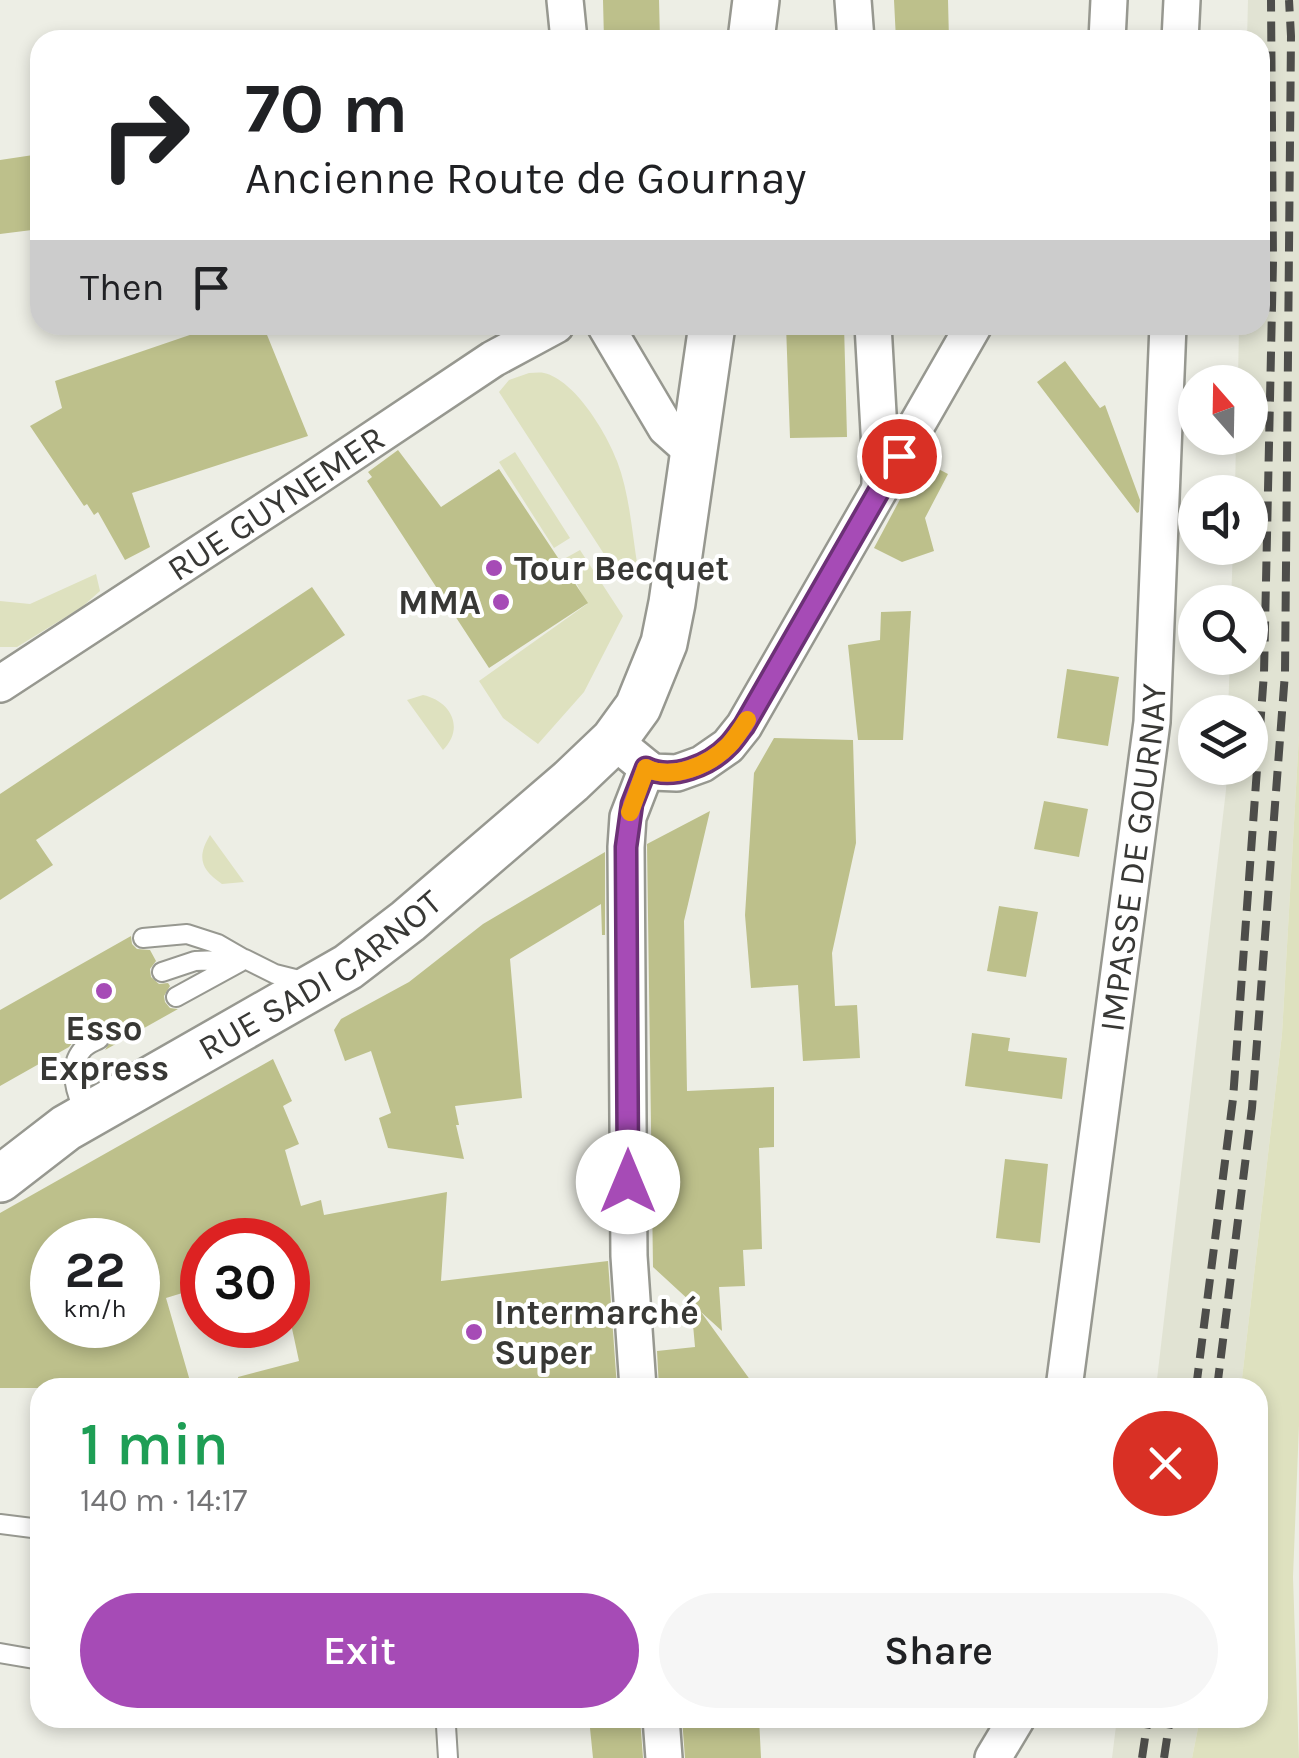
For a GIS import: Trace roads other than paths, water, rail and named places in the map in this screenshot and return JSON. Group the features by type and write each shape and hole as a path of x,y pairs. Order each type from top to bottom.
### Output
{"street":[{"path":"565,0 568,30"},
{"path":"752,30 756,0"},
{"path":"853,0 855,30"},
{"path":"1108,30 1109,0"},
{"path":"1180,30 1182,0"},
{"name":"RUE GUYNEMER","path":"0,684 493,358 537,335"},
{"path":"610,335 666,428 693,452"},
{"name":"RUE SADI CARNOT","path":"0,1179 77,1122 348,966 571,782 630,754 638,707 664,643 711,335"},
{"path":"872,335 880,489"},
{"path":"630,754 652,772 678,772 702,764 728,746 744,726 968,335"},
{"name":"IMPASSE DE GOURNAY","path":"1065,1378 1152,722 1168,335"},
{"path":"630,754 632,804 626,847 629,1256 637,1378"},
{"path":"0,1151 77,1122"},
{"path":"662,1728 664,1758"},
{"path":"993,1758 1010,1728"}],"lane":[{"path":"148,945 187,934 218,944 275,974 322,982"},
{"path":"162,972 196,961 244,959"},
{"path":"176,997 244,959"},
{"path":"77,1122 80,1102 74,1085 80,1045 99,1039"},
{"path":"0,1524 30,1528"},
{"path":"0,1654 30,1658"},
{"path":"446,1728 448,1758"}],"railway":[{"path":"1197,1378 1233,1099 1264,673 1273,261 1271,0"},
{"path":"1218,1378 1252,1108 1285,673 1289,0"},
{"path":"1142,1758 1146,1728"},
{"path":"1164,1758 1168,1728"}],"place":[{"name":"Tour Becquet","path":"494,568"},
{"name":"MMA","path":"501,602"},
{"name":"Esso Express","path":"104,991"},
{"name":"Intermarché Super","path":"474,1332"}]}
